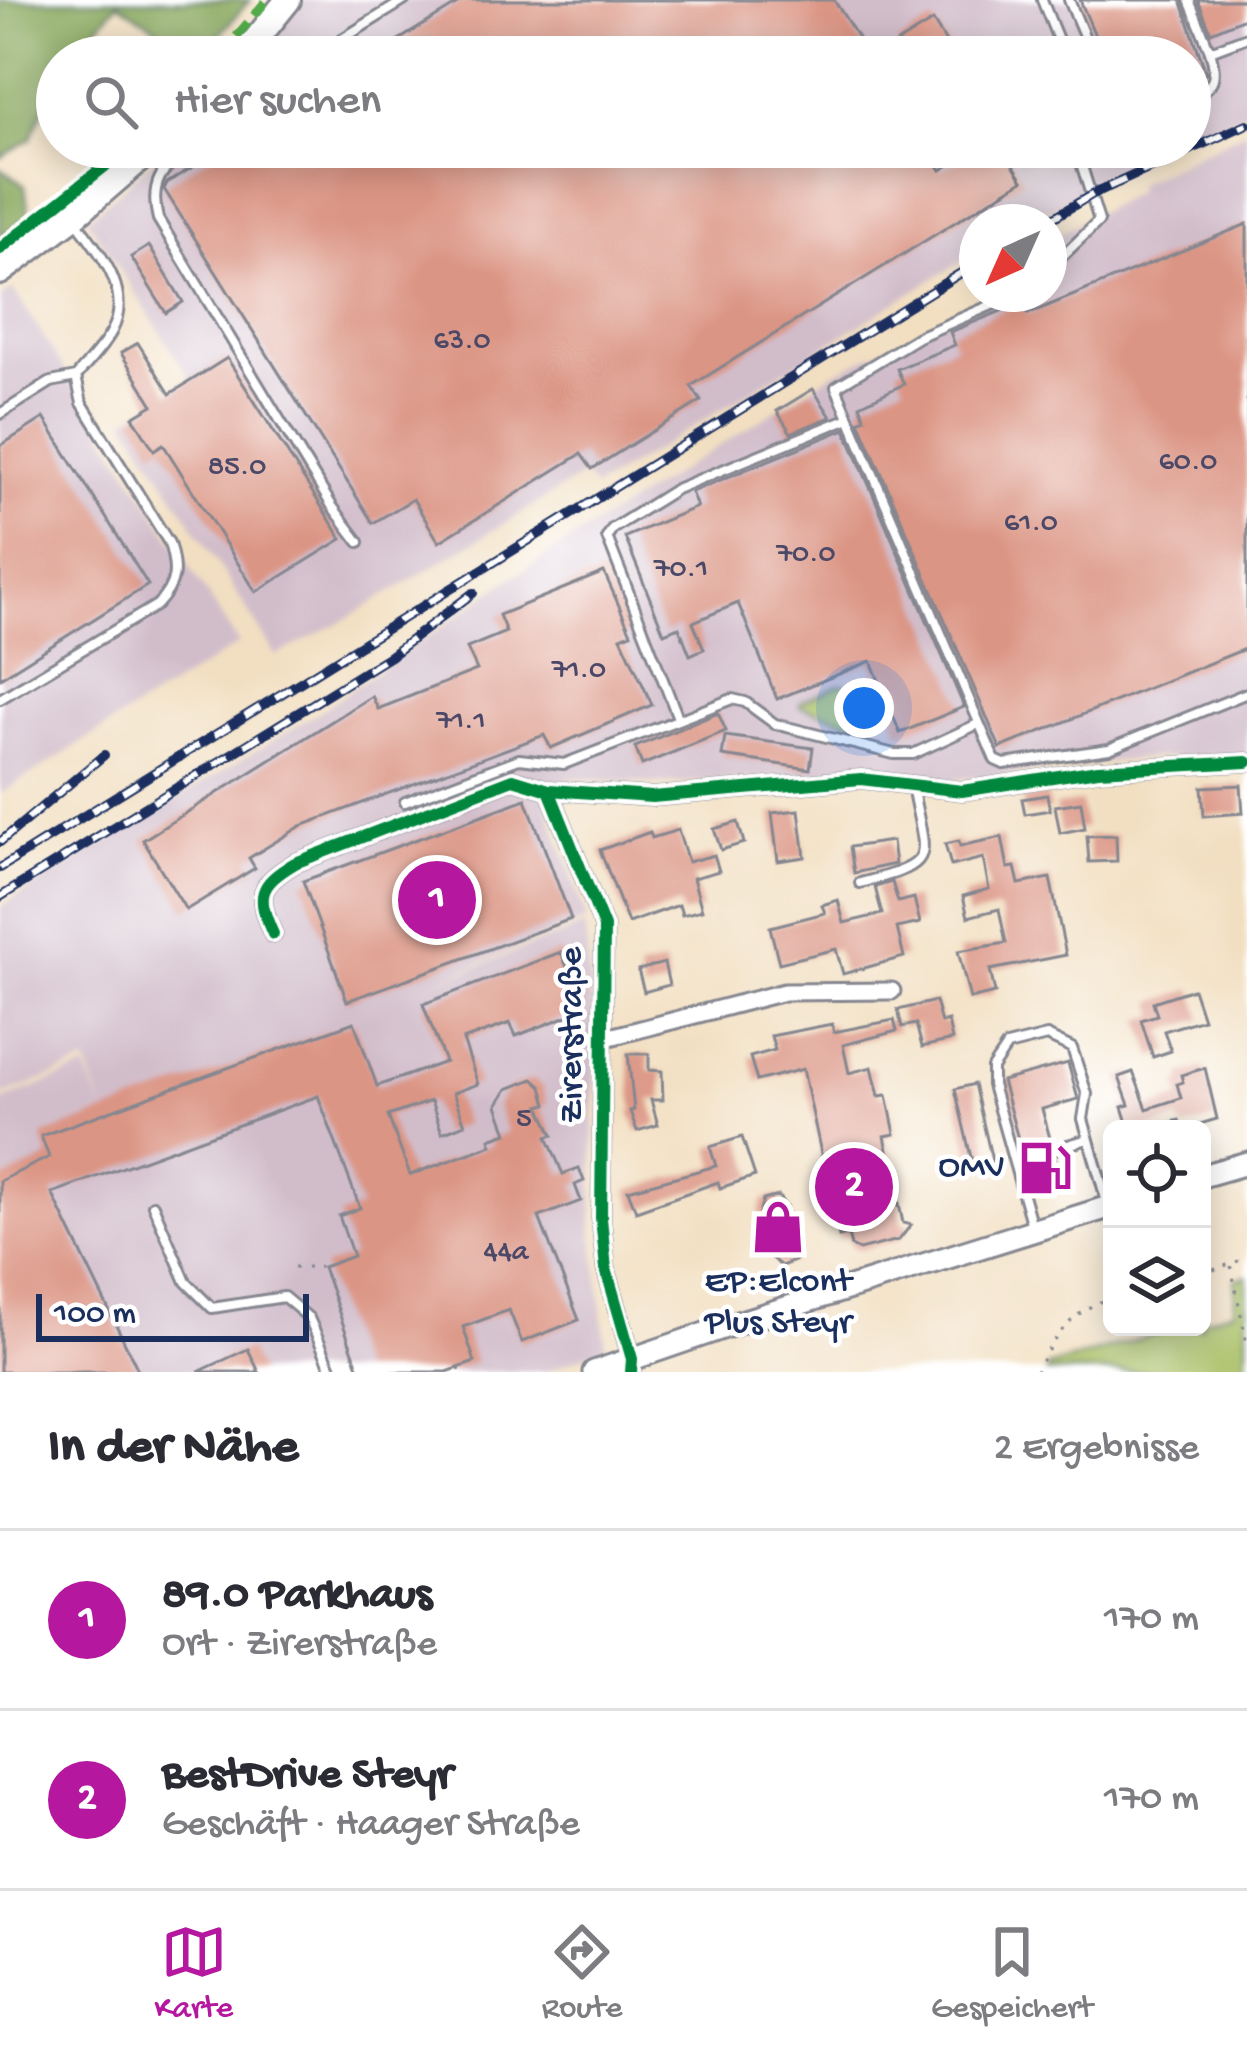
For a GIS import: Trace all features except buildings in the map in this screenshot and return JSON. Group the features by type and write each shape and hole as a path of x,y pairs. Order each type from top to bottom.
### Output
{"main road":[{"path":"259,36 289,0"},
{"path":"0,272 130,168"},
{"path":"1211,1173 1247,1163"},
{"path":"594,1372 632,1365 1103,1209"}],"street":[{"path":"273,934 261,899 271,880 295,863 499,783 524,781 549,790 652,797 861,779 962,791 1098,770 1247,762"},
{"name":"Zirerstraße","path":"549,790 604,927 601,1218 606,1269 632,1365"},
{"name":"Zirerstraße","path":"606,1038 784,992 892,991"}],"lane":[{"path":"347,36 405,0"},
{"path":"1042,0 1057,36"},
{"path":"1069,0 1084,36"},
{"path":"1189,0 1204,36"},
{"path":"1211,51 1247,37"},
{"path":"163,168 154,184 158,219 332,506 359,542"},
{"path":"1067,251 1099,221 1083,168"},
{"path":"0,414 51,382 76,377 112,332 121,304 104,260 73,217"},
{"path":"976,312 918,337 836,387 995,760 1002,764 1109,749 1247,694"},
{"path":"0,699 157,605 172,589 176,568 169,542 82,403 76,377"},
{"path":"678,718 607,537 676,489 849,418"},
{"path":"405,802 519,759 564,764 736,699 775,724 905,755 978,724"},
{"path":"860,883 919,863 923,853 912,785"},
{"path":"1033,1231 992,1084 992,1068 1007,1046 1047,1036 1072,1048 1087,1094 1083,1119 1103,1185"},
{"path":"1014,1161 1088,1139"},
{"path":"153,1205 186,1282 212,1308 284,1298 308,1318 333,1372"}],"path":[{"path":"1211,1272 1247,1258"},
{"path":"1231,1266 1247,1344"},
{"path":"294,1267 323,1267 360,1372"},
{"path":"1036,1372 1056,1334 1103,1301"}],"shaded area":[{"path":"303,0 1247,0 1247,111 1211,127 1211,36 273,36"},
{"path":"1247,130 1247,755 1147,758 950,780 848,772 658,784 572,778 553,788 546,802 587,920 411,991 585,926 595,1043 593,1229 606,1347 543,1372 0,1372 0,1101 85,1068 104,1110 86,1063 0,1097 0,907 313,716 504,583 835,372 961,312 1067,312 1067,229 1168,168 1211,168 1211,147"},
{"path":"145,168 1128,168 1061,204 959,204 959,263 594,488 584,475 350,617 276,656 126,419 190,378 87,219"},
{"path":"13,289 239,644 0,794 0,298"}],"green space":[{"path":"0,0 250,0 218,36 168,36 118,3 90,36 36,36 36,127 31,139 0,158"},
{"path":"0,168 25,186 29,216 0,237"},
{"path":"841,684 850,685 853,693 858,691 872,723 869,727 800,706"},
{"path":"1247,1276 1247,1372 1046,1372 1048,1367 1150,1336 1211,1336 1211,1317 1234,1310 1235,1279"}],"railway":[{"path":"1211,140 1247,124"},
{"path":"1067,209 1150,168"},
{"path":"0,868 959,274"},
{"path":"0,897 390,656 473,593"},
{"path":"0,842 104,755"}],"marked path":[{"path":"237,36 267,0"}],"cycle path":[{"path":"0,249 102,168"},
{"path":"273,934 264,910 264,892 295,863 513,779 549,790 652,797 861,779 962,791 1098,770 1247,762"},
{"path":"549,790 604,927 601,1218 606,1269 632,1359 631,1372"}],"place":[{"name":"89.0 Parkhaus","path":"437,900"},
{"name":"OMV","path":"1045,1168"},
{"name":"BestDrive Steyr","path":"854,1187"},
{"name":"EP:Elcont Plus Steyr","path":"778,1227"}]}
